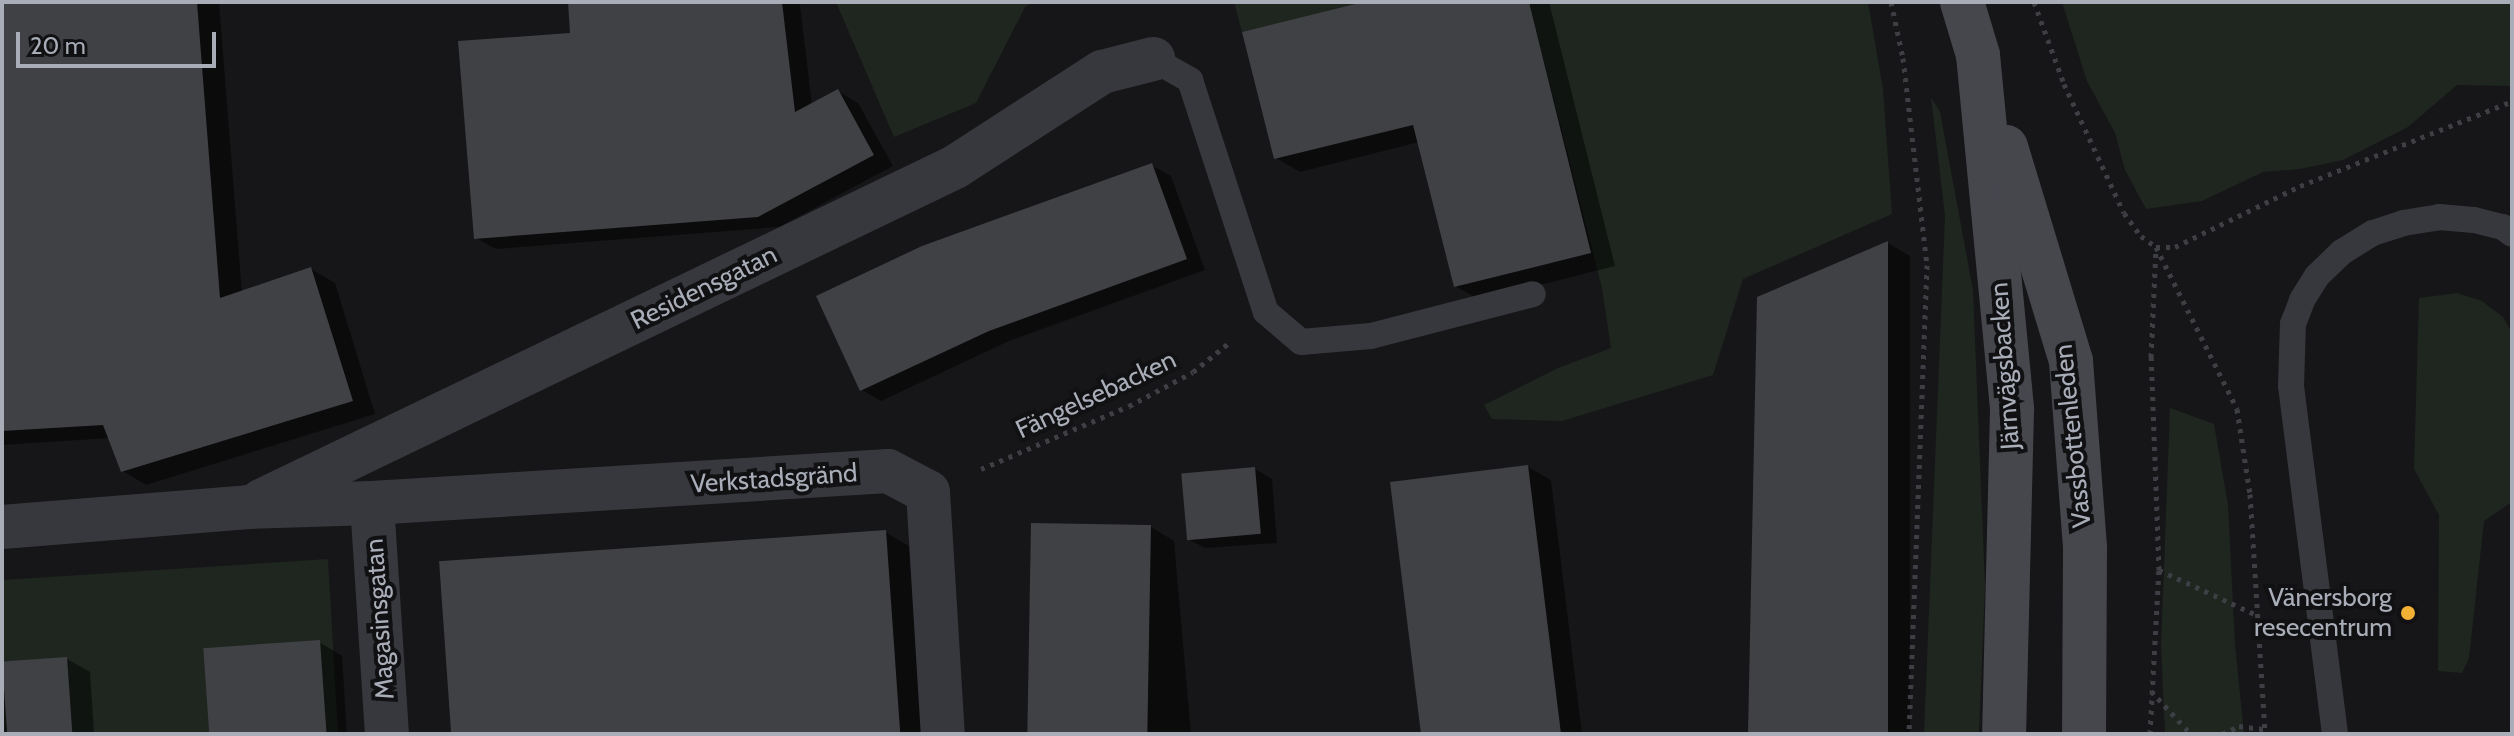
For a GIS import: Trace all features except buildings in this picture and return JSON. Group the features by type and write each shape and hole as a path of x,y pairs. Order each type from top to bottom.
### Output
{"main road":[{"name":"Järnvägsbacken","path":"1962,2 1978,55 2012,410 2004,734"},
{"name":"Vassbottenleden","path":"1978,55 2071,361 2085,548 2084,734"}],"street":[{"name":"Residensgatan","path":"248,507 955,167 1102,72 1153,59"},
{"name":"Verkstadsgränd","path":"372,503 888,471 928,492"},
{"path":"928,492 943,734"},
{"name":"Residensgatan","path":"2,527 248,507 372,503"},
{"name":"Magasinsgatan","path":"372,503 387,734"}],"lane":[{"path":"1153,59 1190,80 1266,312 1301,342 1371,336 1533,294"},
{"path":"2335,734 2291,386 2293,324 2302,300 2317,276 2342,252 2373,233 2403,223 2439,217 2474,220 2503,227 2512,234"}],"path":[{"path":"1891,2 1903,58 1927,265 1909,734"},
{"path":"2034,2 2064,84 2124,213 2141,236 2156,247 2237,409 2250,494 2265,732 2239,726 2222,734"},
{"path":"2156,247 2175,247 2300,186 2512,101"},
{"path":"2150,367 2156,247"},
{"name":"Fängelsebacken","path":"928,492 1129,406 1193,372 1266,312"},
{"path":"2150,734 2150,690 2159,570 2151,355"},
{"path":"2159,570 2259,616"},
{"path":"2150,690 2191,734"}],"shaded area":[{"path":"836,2 1033,2 1025,7 976,103 894,137"},
{"path":"1234,2 1363,2 1242,32"},
{"path":"1529,2 1868,2 1883,89 1892,214 1743,279 1713,375 1562,421 1492,419 1484,405 1558,368 1611,348 1602,288"},
{"path":"2062,2 2512,2 2512,86 2457,85 2408,127 2343,160 2300,169 2263,172 2202,201 2146,209 2125,170 2115,133 2087,81"},
{"path":"1931,97 1940,112 1973,290 1985,586 1979,734 1924,734 1945,216"},
{"path":"2457,293 2482,301 2503,317 2512,333 2512,502 2484,521 2469,658 2462,673 2438,671 2439,515 2414,469 2419,298"},
{"path":"2170,408 2214,424 2228,505 2235,645 2244,734 2165,734 2161,646"},
{"path":"328,559 338,734 2,734 2,580"}],"place":[{"name":"Vänersborg resecentrum","path":"2408,613"}]}
